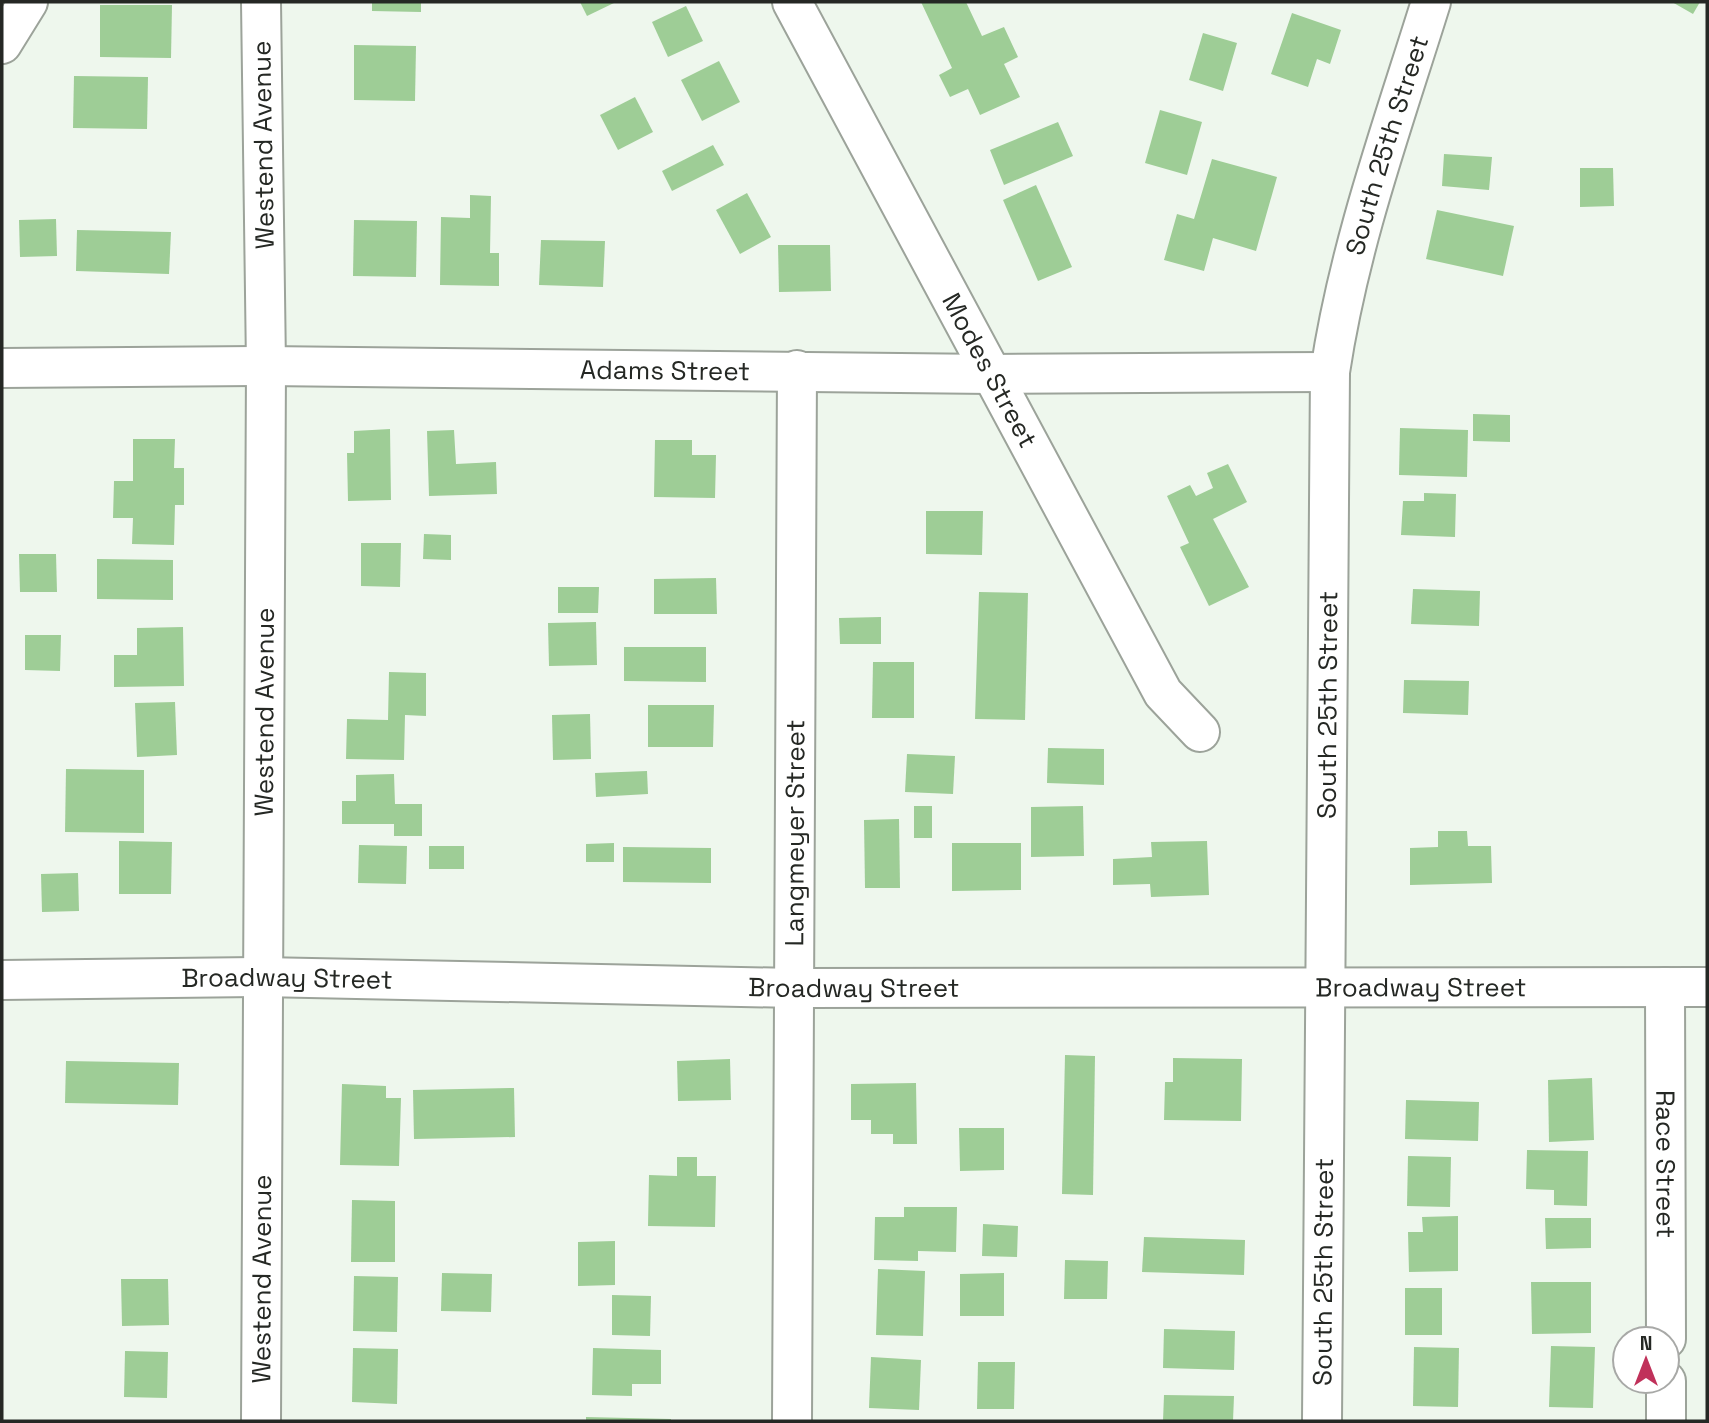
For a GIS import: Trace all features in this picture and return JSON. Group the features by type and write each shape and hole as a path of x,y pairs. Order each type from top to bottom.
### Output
{"street":[{"path":"2,44 29,2"},
{"name":"Westend Avenue","path":"261,2 266,366 261,1421"},
{"name":"Modes Street","path":"792,2 1163,693 1200,732"},
{"name":"South 25th Street","path":"1322,1421 1330,372 1340,304 1358,235 1431,2"},
{"name":"Adams Street","path":"2,368 266,366 990,374 1330,372"},
{"name":"Langmeyer Street","path":"792,1421 797,370"},
{"name":"Broadway Street","path":"2,980 262,977 794,988 1707,987"},
{"name":"Race Street","path":"1665,987 1666,1325"},
{"path":"1666,1395 1666,1421"}],"building":[{"path":"372,2 421,2 421,12 372,11"},
{"path":"580,2 616,2 587,16"},
{"path":"921,2 966,2 982,36 1004,27 1018,57 1004,64 1020,97 980,115 968,89 950,97 939,75 952,68"},
{"path":"1672,2 1700,2 1693,14"},
{"path":"100,5 172,5 171,58 100,57"},
{"path":"686,6 703,41 668,57 652,22"},
{"path":"1292,13 1341,30 1330,64 1317,59 1308,87 1271,74"},
{"path":"1203,33 1237,43 1223,91 1189,80"},
{"path":"354,45 416,46 415,101 354,100"},
{"path":"719,61 740,102 702,121 681,80"},
{"path":"74,76 148,77 147,129 73,128"},
{"path":"635,97 653,132 618,150 600,115"},
{"path":"1160,110 1202,122 1187,175 1145,163"},
{"path":"1058,122 1073,156 1004,185 990,150"},
{"path":"713,145 724,165 672,191 662,171"},
{"path":"1444,154 1492,157 1489,190 1442,186"},
{"path":"1212,159 1277,177 1256,251 1213,238 1204,271 1164,260 1177,214 1194,219"},
{"path":"1580,168 1613,168 1614,206 1580,207"},
{"path":"1036,185 1072,267 1038,281 1003,200"},
{"path":"747,193 771,237 740,254 716,210"},
{"path":"470,195 491,196 490,253 499,253 499,286 440,285 441,217 470,218"},
{"path":"1437,210 1514,226 1503,276 1426,259"},
{"path":"56,219 57,256 20,257 19,220"},
{"path":"354,220 417,221 416,277 353,276"},
{"path":"77,230 171,232 169,274 76,271"},
{"path":"541,240 605,241 603,287 539,285"},
{"path":"778,245 830,245 831,291 779,292"},
{"path":"1473,414 1510,415 1510,442 1473,441"},
{"path":"1400,428 1468,430 1467,477 1399,475"},
{"path":"390,429 391,500 348,501 347,453 354,453 354,431"},
{"path":"454,430 456,464 496,462 497,494 429,496 427,431"},
{"path":"133,439 175,439 174,468 184,468 184,505 175,505 174,545 132,544 133,518 113,518 114,481 133,481"},
{"path":"655,440 692,440 692,455 716,455 715,498 654,497"},
{"path":"1228,464 1247,502 1213,519 1249,587 1209,606 1180,547 1189,543 1167,496 1190,485 1196,496 1213,488 1207,473"},
{"path":"1424,493 1456,494 1455,537 1401,535 1403,501 1424,501"},
{"path":"926,511 983,511 982,555 926,554"},
{"path":"424,534 451,535 451,560 423,559"},
{"path":"361,543 401,543 400,587 361,586"},
{"path":"19,554 56,554 57,592 20,592"},
{"path":"97,559 173,560 173,600 97,599"},
{"path":"716,578 717,614 654,614 654,579"},
{"path":"558,587 599,587 598,613 558,613"},
{"path":"1413,589 1480,591 1479,626 1411,624"},
{"path":"979,592 1028,593 1025,720 975,719"},
{"path":"881,617 881,644 840,644 839,618"},
{"path":"596,622 597,665 549,666 548,623"},
{"path":"183,627 184,686 114,687 114,655 137,655 137,628"},
{"path":"25,635 61,635 60,671 25,670"},
{"path":"624,647 706,647 706,682 624,681"},
{"path":"873,662 914,662 914,718 872,718"},
{"path":"389,672 426,673 426,716 405,715 404,760 346,759 347,719 388,720"},
{"path":"1404,680 1469,681 1468,715 1403,713"},
{"path":"175,702 177,755 137,757 135,703"},
{"path":"648,705 714,705 713,747 648,747"},
{"path":"590,714 591,759 553,760 552,715"},
{"path":"1048,748 1104,749 1104,785 1047,783"},
{"path":"907,754 955,756 953,794 905,792"},
{"path":"66,769 144,770 144,833 65,832"},
{"path":"647,771 648,794 596,797 595,773"},
{"path":"394,774 395,804 422,804 422,836 394,836 394,824 342,824 342,801 356,801 356,775"},
{"path":"914,806 932,806 932,838 914,838"},
{"path":"1083,806 1084,856 1031,857 1031,807"},
{"path":"899,819 900,888 865,888 864,820"},
{"path":"1438,831 1467,831 1468,846 1491,846 1492,883 1410,885 1410,848 1438,847"},
{"path":"119,841 172,842 171,894 119,894"},
{"path":"1207,841 1209,895 1151,897 1150,884 1113,885 1113,859 1152,857 1151,842"},
{"path":"614,843 614,862 586,862 586,844"},
{"path":"952,843 1021,843 1021,890 952,891"},
{"path":"359,845 407,846 406,884 358,883"},
{"path":"429,846 464,846 464,869 429,869"},
{"path":"623,847 711,848 711,883 623,882"},
{"path":"78,873 79,911 42,912 41,874"},
{"path":"1065,1055 1095,1056 1093,1195 1062,1194"},
{"path":"1173,1058 1242,1059 1241,1121 1164,1120 1165,1082 1173,1082"},
{"path":"730,1059 731,1100 678,1101 677,1061"},
{"path":"66,1061 179,1063 178,1105 65,1103"},
{"path":"1592,1078 1594,1140 1549,1142 1548,1080"},
{"path":"916,1083 917,1144 893,1144 893,1134 871,1134 871,1120 851,1120 851,1084"},
{"path":"342,1084 386,1086 386,1098 401,1098 399,1166 340,1165"},
{"path":"514,1088 515,1137 414,1139 413,1090"},
{"path":"1406,1100 1479,1102 1478,1141 1405,1139"},
{"path":"959,1128 1004,1128 1004,1170 960,1171"},
{"path":"1527,1150 1588,1151 1587,1206 1554,1205 1554,1190 1526,1189"},
{"path":"1408,1156 1451,1157 1450,1207 1407,1206"},
{"path":"677,1157 697,1157 697,1176 716,1176 715,1227 648,1226 649,1175 677,1176"},
{"path":"352,1200 395,1201 395,1262 351,1262"},
{"path":"904,1207 957,1207 956,1252 918,1251 918,1261 874,1260 875,1217 904,1217"},
{"path":"1458,1216 1458,1271 1409,1272 1408,1232 1423,1232 1422,1217"},
{"path":"1545,1218 1591,1218 1591,1248 1546,1249"},
{"path":"983,1224 1018,1226 1017,1257 982,1256"},
{"path":"1144,1237 1245,1240 1244,1275 1142,1272"},
{"path":"615,1241 615,1285 578,1286 578,1242"},
{"path":"1065,1260 1108,1261 1107,1299 1064,1299"},
{"path":"878,1269 925,1271 923,1336 876,1335"},
{"path":"442,1273 492,1274 491,1312 441,1311"},
{"path":"1004,1273 1004,1316 960,1316 960,1274"},
{"path":"354,1276 398,1277 397,1332 353,1331"},
{"path":"121,1279 168,1279 169,1325 122,1326"},
{"path":"1531,1282 1591,1282 1591,1333 1532,1334"},
{"path":"1405,1288 1442,1288 1442,1335 1405,1335"},
{"path":"612,1295 651,1296 650,1336 612,1335"},
{"path":"1164,1329 1235,1331 1234,1370 1163,1368"},
{"path":"1551,1346 1595,1347 1593,1408 1549,1407"},
{"path":"1414,1347 1459,1348 1458,1407 1413,1406"},
{"path":"353,1348 398,1349 397,1404 352,1402"},
{"path":"593,1348 661,1350 661,1384 632,1384 632,1396 592,1395"},
{"path":"125,1351 168,1352 167,1398 124,1397"},
{"path":"871,1357 921,1360 919,1410 869,1408"},
{"path":"978,1362 1015,1362 1014,1409 977,1409"},
{"path":"1164,1395 1234,1396 1233,1421 1163,1421"},
{"path":"586,1417 671,1419 671,1421 586,1421"}]}
